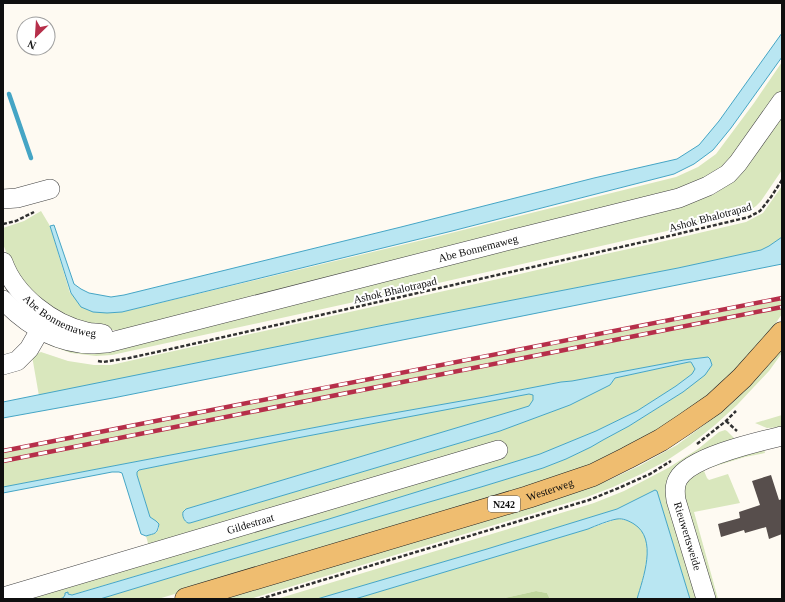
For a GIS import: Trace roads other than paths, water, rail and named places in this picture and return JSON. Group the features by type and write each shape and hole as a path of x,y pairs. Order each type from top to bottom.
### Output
{"main road":[{"name":"Westerweg","path":"186,599 528,496 593,474 628,458 661,440 714,404 742,378 782,333"}],"street":[{"name":"Abe Bonnemaweg","path":"3,300 17,314 33,326 49,335 69,341 91,344 107,343 679,198 708,186 728,174 738,163 782,101"},
{"path":"3,199 17,198 50,189"},
{"name":"Abe Bonnemaweg","path":"3,262 5,269 16,286 28,299 46,314 66,325 87,332 136,335"},
{"path":"3,365 17,360 29,349 40,330"},
{"name":"Rieuwertsweide","path":"706,599 676,500 676,484 681,474 689,467 716,455 746,445 782,436"},
{"name":"Gildestraat","path":"3,598 498,450"}],"water":[{"path":"782,33 782,57 731,128 713,150 694,164 674,174 452,231 122,312 93,312 81,307 71,293 50,226 54,225 74,284 89,293 111,297 401,227 594,178 677,159 699,145 719,121"},
{"path":"782,237 782,264 113,398 3,418 3,402 384,325 678,268 761,250"},
{"path":"708,357 712,365 705,375 683,392 629,426 566,459 543,468 481,487 100,599 58,599 63,598 65,593 68,592 68,594 72,595 329,519 540,454 596,431 637,411 676,386 692,374 695,369 691,362 689,362 615,378 610,385 570,405 500,431 190,523 184,520 183,517 183,512 186,509 529,406 533,400 533,395 529,394 297,438 139,470 137,475 150,517 159,524 155,533 146,536 141,534 122,473 119,472 112,472 3,493 3,487 354,420 684,360"},
{"path":"655,490 657,491 690,599 637,599 647,559 645,539 641,531 634,524 626,520 619,519 355,599 317,599 617,509"}],"waterway":[{"path":"9,94 31,158"}],"railway":[{"path":"3,451 782,298"},
{"path":"3,461 782,307"}]}
